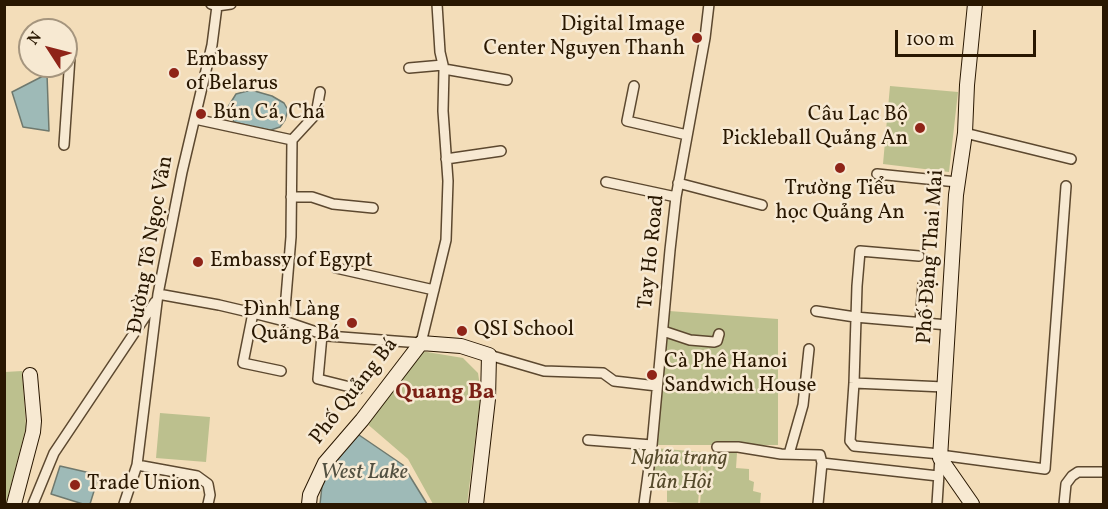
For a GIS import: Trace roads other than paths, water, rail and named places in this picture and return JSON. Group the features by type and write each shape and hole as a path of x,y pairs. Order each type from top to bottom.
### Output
{"street":[{"name":"Đường Tô Ngọc Vân","path":"124,504 138,465 158,297 180,182 212,45 214,5 231,4"},
{"path":"33,504 54,453 158,297 219,305 284,321 322,335 421,343 446,240 443,220 446,159 443,67 436,4"},
{"name":"Tay Ho Road","path":"644,504 652,445 676,197 709,4"},
{"name":"Phố Đặng Thai Mai","path":"940,456 957,182 965,132 975,4"},
{"path":"409,68 443,67 507,80"},
{"path":"64,145 69,78"},
{"path":"634,86 627,121 687,135"},
{"path":"284,321 291,237 292,140 316,114 320,92"},
{"path":"195,119 292,140"},
{"path":"965,132 1071,159"},
{"path":"446,159 501,151"},
{"path":"877,174 957,182"},
{"path":"606,182 676,197"},
{"path":"678,183 762,205"},
{"path":"919,256 860,251 855,317 854,383 850,420 851,445 1045,469 1066,186"},
{"path":"291,197 312,198 333,204 373,208"},
{"path":"336,268 434,290"},
{"path":"920,323 923,284"},
{"path":"816,311 855,317 948,325"},
{"path":"253,314 243,363 281,371"},
{"path":"663,331 690,340 711,342 717,341 719,334"},
{"path":"322,335 318,380 358,389"},
{"name":"Phố Quảng Bá","path":"309,504 310,495 326,463 421,343 461,346 489,355"},
{"path":"789,454 803,405 809,349"},
{"path":"476,504 488,399 489,355 544,371 603,373 614,381 657,386"},
{"path":"14,504 33,432 30,375"},
{"path":"854,383 944,387"},
{"path":"588,440 652,445"},
{"path":"717,447 820,455 822,463 818,504"},
{"path":"937,504 940,456"},
{"path":"940,456 972,504"},
{"path":"822,463 938,476"},
{"path":"138,465 198,476 208,484 210,495 208,504"},
{"path":"1064,504 1066,484 1072,476 1078,472 1104,472"}],"water":[{"path":"39,78 47,78 49,131 23,127 12,92"},
{"path":"251,90 272,96 284,103 288,110 280,127 268,131 234,122 228,107 236,94"},
{"name":"West Lake","path":"359,435 403,465 427,504 320,504 322,486 332,467 352,440"},
{"name":"Trade Union","path":"60,466 99,475 90,504 51,494"}],"place":[{"name":"Digital Image Center Nguyen Thanh","path":"697,38"},
{"name":"Embassy of Belarus","path":"174,73"},
{"name":"Bún Cá, Chá","path":"201,114"},
{"name":"Câu Lạc Bộ Pickleball Quảng An","path":"920,128"},
{"name":"Trường Tiểu học Quảng An","path":"840,168"},
{"name":"Embassy of Egypt","path":"198,262"},
{"name":"Đình Làng Quảng Bá","path":"352,323"},
{"name":"QSI School","path":"462,331"},
{"name":"Cà Phê Hanoi Sandwich House","path":"652,375"},
{"name":"Trade Union","path":"75,485"}],"district":[{"name":"Quang Ba","path":"445,394"}],"park label":[{"name":"Nghĩa trang Tân Hội","path":"679,472"}]}
